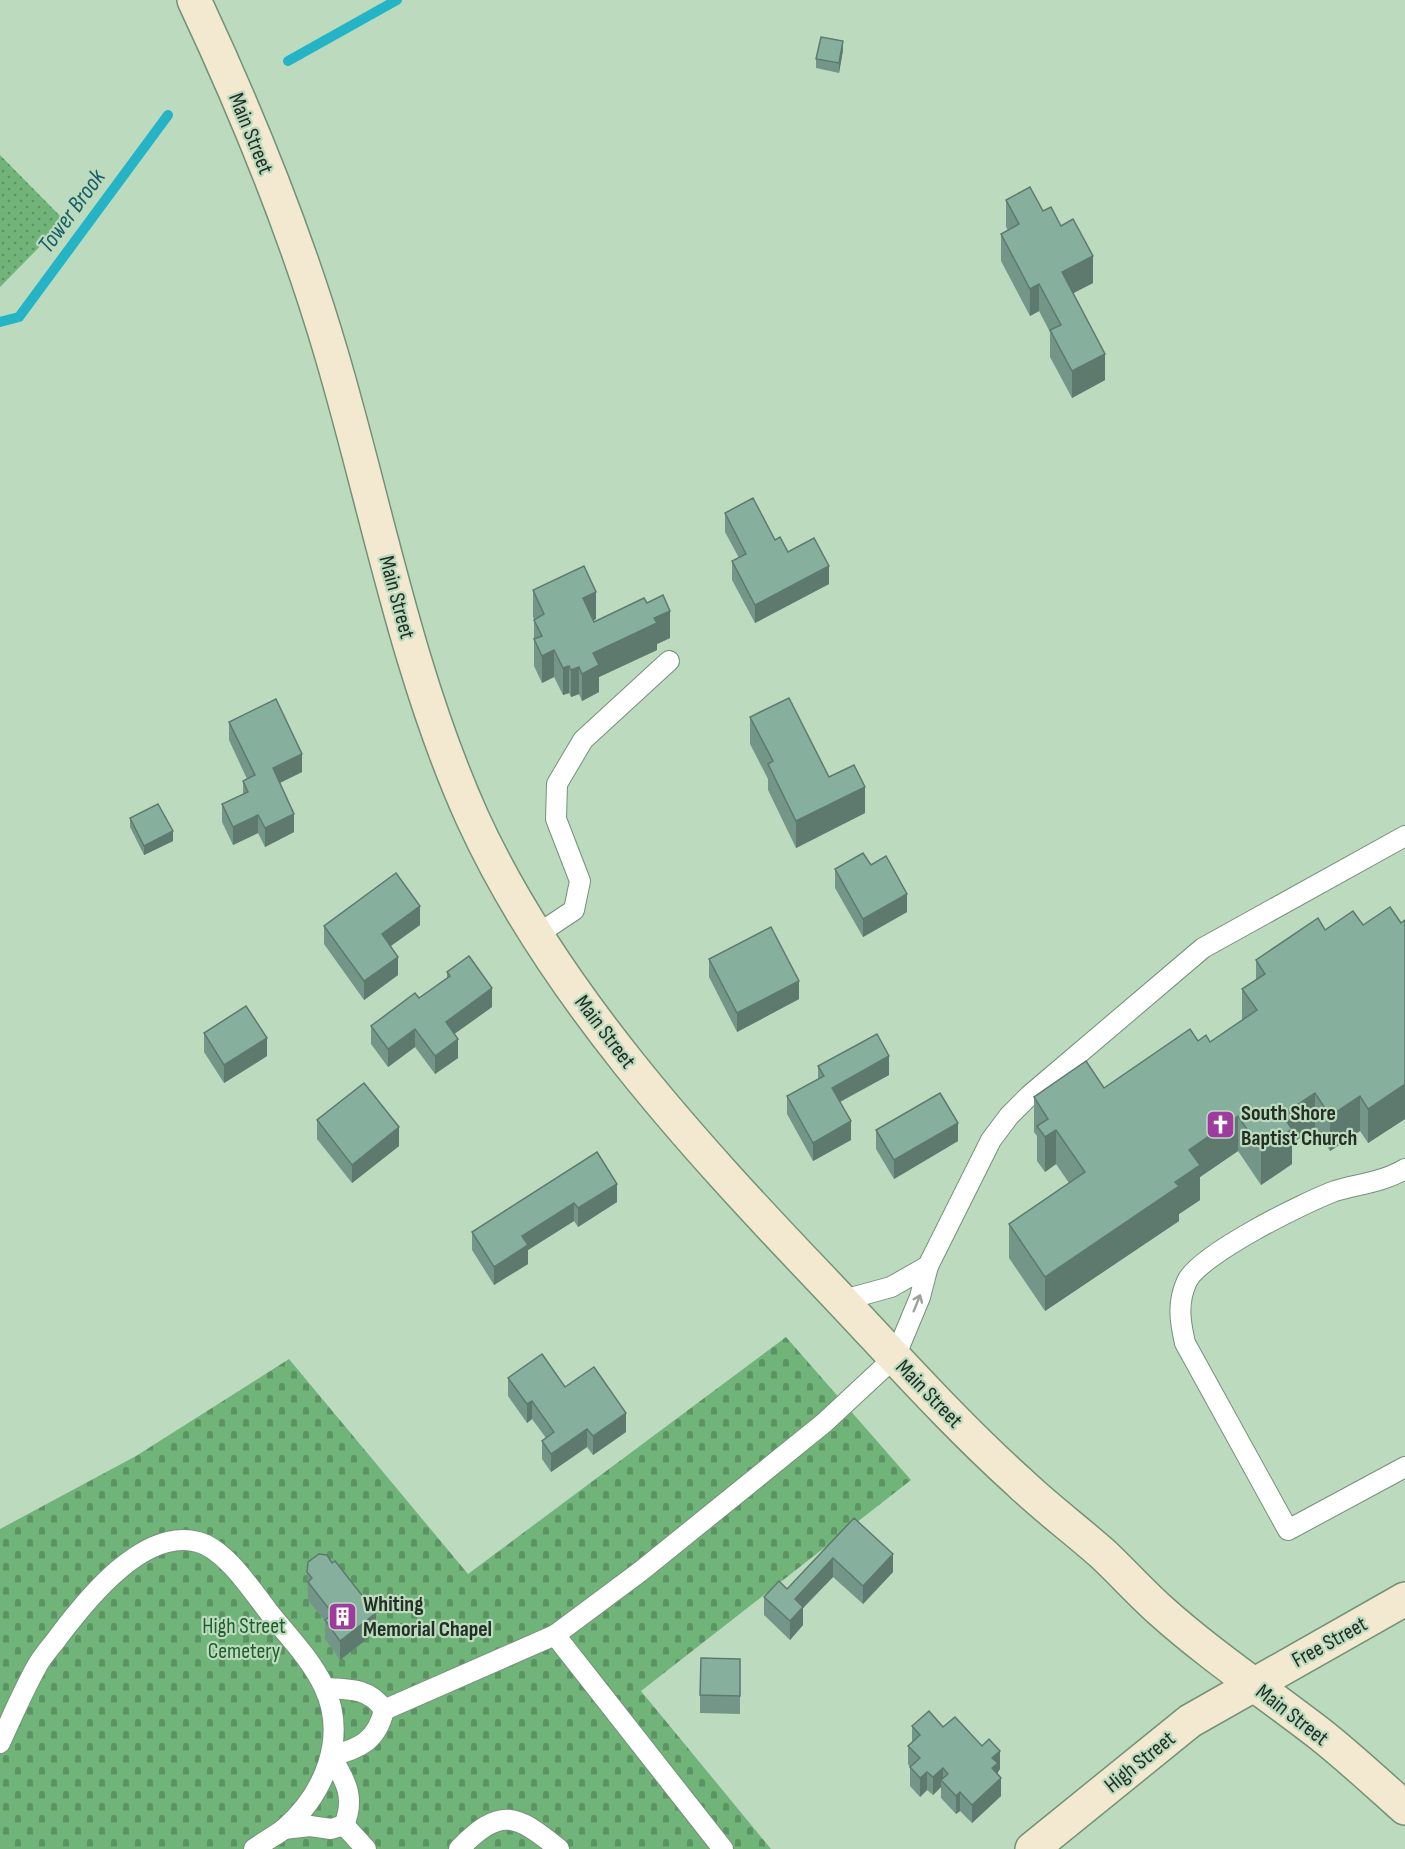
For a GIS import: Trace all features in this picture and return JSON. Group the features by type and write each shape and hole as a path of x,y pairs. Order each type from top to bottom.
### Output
{"main road":[{"name":"Main Street","path":"194,0 253,131 303,262 332,356 407,632 454,775 489,852 538,934 594,1017 655,1096 759,1215 894,1357 1018,1482 1104,1555 1159,1609 1324,1737 1405,1808"},
{"name":"Free Street","path":"1254,1684 1405,1599"},
{"name":"High Street","path":"1032,1849 1190,1720 1254,1684"}],"lane":[{"path":"538,934 574,910 580,881 556,819 557,784 583,740 669,661"},
{"path":"384,1710 555,1635 641,1571 824,1423 894,1357 920,1297 928,1266 991,1140 1009,1116 1030,1095 1203,948 1405,836"},
{"path":"1405,1169 1370,1184 1337,1191 1307,1202 1207,1258 1188,1278 1180,1300 1180,1320 1185,1343 1288,1530 1405,1467"},
{"path":"840,1301 891,1287 928,1266"},
{"path":"0,1743 39,1664 100,1587 128,1563 154,1546 183,1539 200,1542 232,1566 313,1667 325,1688 331,1709 334,1731 331,1756 325,1776 311,1798 284,1828 254,1849"},
{"path":"555,1635 723,1849"},
{"path":"325,1688 349,1689 363,1693 377,1699 384,1710 381,1723 369,1739 355,1750 331,1756"},
{"path":"331,1756 347,1783 349,1813 344,1825"},
{"path":"459,1849 483,1826 507,1819 529,1826 559,1849"},
{"path":"284,1828 310,1826 331,1829 344,1825"},
{"path":"344,1825 366,1849"}],"green space":[{"path":"0,155 65,221 0,287"},
{"name":"High Street Cemetery","path":"786,1337 911,1480 641,1691 771,1849 0,1849 0,1529 136,1456 289,1359 468,1574"}],"building":[{"path":"821,37 843,41 839,63 816,59"},
{"path":"1030,187 1043,211 1051,207 1061,226 1073,219 1093,256 1062,272 1105,354 1072,371 1050,330 1061,325 1039,284 1030,289 1001,234 1019,224 1006,200"},
{"path":"753,498 775,540 780,537 788,552 814,538 829,566 755,605 732,561 746,554 725,513"},
{"path":"584,566 596,592 583,598 594,622 644,598 647,603 663,595 670,611 654,618 657,623 593,653 599,665 582,674 579,667 571,670 569,666 563,668 554,650 542,656 534,639 542,636 534,620 544,614 533,590"},
{"path":"789,698 829,777 854,765 865,787 796,821 768,764 773,761 750,717"},
{"path":"276,699 302,754 273,768 294,814 265,828 258,815 233,827 222,804 248,792 243,781 255,775 229,722"},
{"path":"158,804 173,831 144,846 130,818"},
{"path":"863,853 871,865 886,856 907,894 863,919 835,869"},
{"path":"396,873 420,906 382,934 398,957 364,981 324,926"},
{"name":"South Shore Baptist Church","path":"1390,907 1401,923 1405,920 1405,1084 1368,1109 1360,1096 1330,1116 1315,1093 1282,1115 1292,1129 1261,1150 1238,1116 1189,1150 1200,1165 1175,1182 1179,1186 1045,1277 1009,1224 1085,1172 1056,1130 1045,1137 1037,1126 1048,1119 1034,1097 1086,1061 1104,1088 1190,1029 1198,1041 1206,1035 1210,1042 1257,1010 1242,989 1265,974 1256,960 1318,918 1325,930 1353,911 1363,925"},
{"path":"771,927 799,981 737,1013 709,959"},
{"path":"469,956 492,988 446,1022 458,1039 435,1056 415,1029 388,1049 371,1026 415,993 419,998 450,976 447,972"},
{"path":"246,1006 267,1038 224,1065 204,1033"},
{"path":"877,1034 889,1056 832,1088 851,1121 813,1143 787,1096 824,1076 818,1066"},
{"path":"364,1083 399,1127 352,1165 317,1120"},
{"path":"940,1093 958,1123 894,1160 876,1130"},
{"path":"597,1152 617,1184 578,1208 574,1203 522,1236 528,1245 494,1267 472,1232"},
{"path":"542,1354 565,1387 594,1367 626,1413 593,1436 587,1429 551,1454 542,1441 554,1432 532,1401 527,1404 508,1378"},
{"path":"854,1518 893,1554 863,1586 833,1558 795,1599 803,1607 790,1621 764,1597 779,1581 787,1589"},
{"path":"319,1554 327,1555 332,1563 335,1561 376,1613 340,1641 325,1620 333,1614 308,1582 312,1578 307,1572 308,1562"},
{"path":"701,1658 740,1659 740,1696 700,1695"},
{"path":"929,1711 943,1727 955,1717 982,1746 989,1739 1000,1751 992,1758 998,1763 992,1768 1001,1778 972,1805 960,1792 956,1796 941,1780 948,1774 943,1768 933,1777 927,1772 920,1778 910,1767 920,1758 908,1746 920,1735 912,1726"}],"waterway":[{"name":"Tower Brook","path":"288,61 397,0"},
{"name":"Tower Brook","path":"0,322 19,317 168,115"}],"place":[{"name":"South Shore Baptist Church","path":"1220,1125"},
{"name":"Whiting Memorial Chapel","path":"342,1616"}]}
